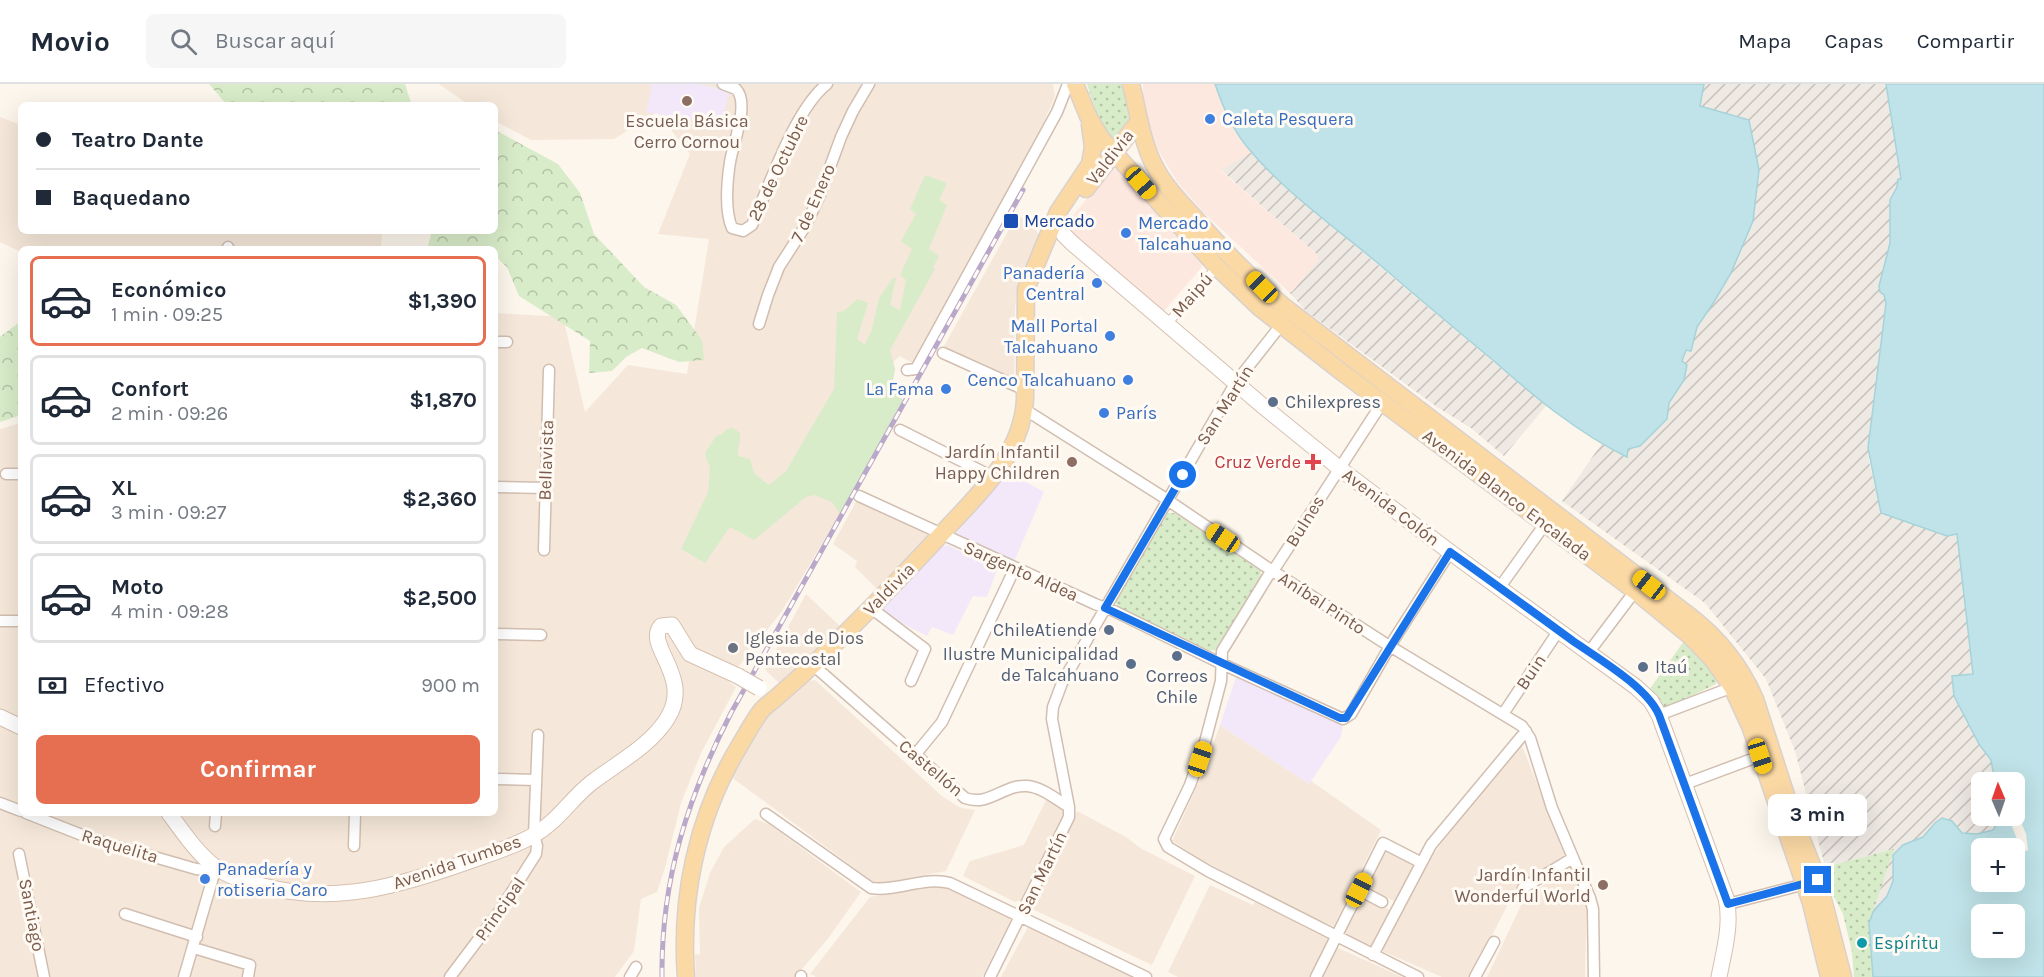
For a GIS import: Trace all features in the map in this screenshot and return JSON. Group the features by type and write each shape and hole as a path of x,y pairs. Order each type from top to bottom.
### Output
{"main road":[{"name":"Avenida Blanco Encalada","path":"1131,84 1139,121 1153,163 1170,191 1262,287 1301,320 1568,523 1636,583 1701,647 1739,680 1755,699 1811,882 1843,977"},
{"name":"Avenida Blanco Encalada","path":"1074,88 1088,116 1114,153 1217,267 1281,325 1545,524 1636,583"},
{"name":"Valdivia","path":"686,977 685,935 688,892 704,821 718,784 757,717 871,608 941,535 993,477 1018,434 1024,409 1025,297 1028,281 1092,159 1092,139 1088,116"},
{"name":"Valdivia","path":"1058,222 1139,121"},
{"name":"Avenida Colón","path":"1058,222 1068,239 1339,468 1450,552 1589,652 1642,692 1651,702 1659,715 1728,904 1728,928 1719,977"},
{"path":"1281,325 1301,320"},
{"path":"1382,403 1386,393 1385,383"},
{"path":"1545,524 1568,523"},
{"name":"Avenida Tumbes","path":"171,816 216,867 242,880 286,891 316,895 386,886 436,873 534,836 550,824 580,791 651,739 668,717 676,697 672,671 657,642 657,632 661,626 672,625 687,650 695,657 738,676 776,698"},
{"name":"Avenida Blanco Encalada","path":"1739,680 1742,706 1811,882 1816,920 1829,977"},
{"path":"0,717 18,726"}],"street":[{"name":"28 de Octubre","path":"723,84 736,89 742,99 742,109 730,162 728,218 732,228 743,231 752,225 759,205 800,119 827,84"},
{"name":"7 de Enero","path":"759,324 779,267 806,225 841,137 869,84"},
{"path":"907,370 916,369 1057,112 1074,88"},
{"name":"Maipú","path":"1167,324 1217,267"},
{"name":"San Martín","path":"990,977 1068,820 1069,807 1052,713 1066,676 1236,382 1281,325"},
{"path":"498,342 507,342"},
{"path":"944,353 1025,390"},
{"name":"Bellavista","path":"544,550 549,370"},
{"name":"Bulnes","path":"1336,936 1208,871 1168,847 1164,842 1205,742 1221,681 1222,651 1382,403"},
{"name":"Aníbal Pinto","path":"1024,409 1168,500 1273,571 1390,646 1503,714 1526,731"},
{"path":"900,430 993,477"},
{"path":"6,474 18,474"},
{"path":"498,487 545,488"},
{"name":"Sargento Aldea","path":"859,496 1340,718 1346,718 1351,714 1390,646"},
{"path":"1500,587 1545,524"},
{"path":"1390,646 1450,552"},
{"path":"915,755 942,722 1015,568"},
{"path":"1589,652 1636,583"},
{"path":"871,608 925,648 911,681"},
{"path":"0,621 18,621"},
{"name":"Buin","path":"1503,714 1559,630"},
{"path":"498,634 541,635"},
{"name":"Castellón","path":"813,665 961,796 969,800 984,800 1015,787 1027,786 1037,788 1069,807"},
{"path":"1659,715 1739,680"},
{"path":"1373,955 1420,862 1440,832 1526,731 1552,808 1592,903 1594,977"},
{"path":"534,836 538,735"},
{"path":"1685,784 1760,756"},
{"path":"498,779 536,780"},
{"name":"Raquelita","path":"0,803 18,807"},
{"path":"766,813 871,888 881,889 943,881 1021,915 1146,977"},
{"name":"Raquelita","path":"41,816 117,847 196,869 205,870 216,867"},
{"path":"215,826 216,816"},
{"path":"354,846 355,816"},
{"name":"Principal","path":"450,977 499,912 530,865 537,850 534,836"},
{"path":"1316,977 1383,843 1420,862"},
{"name":"Santiago","path":"19,854 44,977"},
{"path":"1523,888 1573,858"},
{"path":"184,977 216,867"},
{"path":"1728,904 1811,882"},
{"path":"1359,890 1382,902"},
{"path":"125,914 250,965 248,977"},
{"path":"1336,936 1418,977"},
{"path":"1475,977 1494,942"}],"shaded area":[{"path":"439,84 1053,84 1055,96 1035,143 914,364 900,356 892,363 895,369 892,384 894,391 903,400 840,514 782,611 729,682 736,687 701,753 681,803 657,892 641,899 634,951 615,977 0,977 0,429 18,424 18,816 498,816 498,313 563,317 585,412 628,365 687,374 709,239 658,234 690,154 657,112 614,139 531,140 498,123 498,102 465,102"},
{"name":"Escuela Básica Cerro Cornou","path":"652,84 698,84 730,91 719,130 692,125 694,120 646,112"},
{"path":"1143,84 1215,84 1223,107 1238,135 1252,152 1221,171 1318,255 1319,260 1292,292 1289,292 1203,212 1178,183 1157,148 1148,124"},
{"path":"1704,84 1886,84 1901,179 1890,200 1890,243 1879,286 1886,303 1868,448 1869,461 1881,513 1957,534 1973,674 1974,733 1988,755 1994,772 1971,772 1971,826 1996,826 1987,833 1962,833 1952,821 1929,830 1923,837 1903,845 1893,855 1893,881 1887,896 1873,912 1869,923 1893,849 1825,867 1795,751 1766,679 1705,603 1562,501 1602,443 1627,457 1628,449 1640,446 1667,419 1669,403 1684,380 1687,365 1682,361 1686,349 1691,350 1697,327 1731,273 1753,221 1758,170 1755,155 1700,106"},
{"path":"0,117 18,124 18,234 382,234 381,246 18,246 18,251 0,242"},
{"path":"1252,152 1297,197 1546,406 1504,456 1471,428 1437,407 1306,311 1289,292 1292,292 1318,260 1318,255 1221,170"},
{"path":"1117,168 1202,262 1201,268 1164,311 1068,229 1067,223 1111,169"},
{"path":"1017,215 1026,220 1042,237 1021,274 1018,288 1015,308 1014,389 944,352 943,348"},
{"path":"1006,471 1044,492 1014,562 955,535 996,488"},
{"path":"857,500 930,536 878,590 855,567 857,561 833,544"},
{"path":"948,545 997,570 987,597 973,596 953,635 932,627 927,636 882,613 882,607 942,547"},
{"path":"806,594 842,628 780,684 765,670"},
{"path":"1236,677 1343,723 1341,737 1309,784 1220,725"},
{"path":"815,680 943,797 961,808 975,810 946,871 882,883 872,881 730,776 767,715 809,681"},
{"path":"1220,725 1309,784 1311,781 1381,830 1334,926 1309,916 1204,861 1172,841 1202,775"},
{"path":"1522,746 1566,856 1507,895 1509,902 1471,977 1442,977 1382,951 1423,868 1477,796 1517,748"},
{"path":"1048,796 1066,808 1021,900 1015,902 963,876 970,861 1024,845"},
{"path":"1077,811 1126,837 1142,849 1195,876 1152,965 1030,908"},
{"path":"755,819 769,824 861,892 827,940 795,977 696,977 695,955 700,954 699,908 710,873 724,847"},
{"path":"1384,847 1416,863 1396,902 1364,886"},
{"path":"1571,868 1587,901 1585,977 1487,977 1525,897"},
{"path":"1210,885 1253,905 1255,902 1328,939 1310,977 1178,977 1168,972"},
{"path":"936,886 952,888 1011,919 982,977 816,977 810,974 870,897"},
{"path":"1359,895 1392,911 1372,949 1341,934"},
{"path":"1028,927 1131,977 1001,977"},
{"path":"1336,947 1402,977 1323,977"}],"green space":[{"path":"209,84 405,84 411,102 224,102"},
{"path":"1087,84 1123,84 1130,123 1116,140 1102,124"},
{"path":"498,132 558,164 580,193 594,234 644,287 676,305 702,340 704,360 679,362 642,348 626,357 612,371 589,373 590,341 519,296 507,267 498,259 498,246 428,246 431,235 498,234"},
{"path":"925,175 947,183 939,200 947,205 929,249 939,256 933,267 935,269 890,350 895,369 892,384 894,391 903,400 840,514 832,502 814,495 806,497 754,540 730,527 705,563 681,549 708,492 710,466 705,453 716,436 733,428 740,433 738,456 750,459 754,473 769,485 786,471 834,389 837,312 844,311 857,299 868,303 857,339 865,345 872,329 879,298 893,278 896,278 890,305 900,310 906,280 900,275 912,249 901,241 916,214 910,209"},
{"path":"18,323 18,416 0,422 0,337"},
{"path":"1175,513 1261,571 1260,579 1215,650 1207,651 1119,608 1115,601 1163,515"},
{"path":"1684,641 1718,677 1716,684 1663,710 1649,690"},
{"path":"1894,849 1869,923 1873,977 1854,977 1852,952 1843,914 1833,895 1825,867"}],"water":[{"path":"1215,84 1704,84 1700,106 1749,120 1759,170 1753,221 1731,273 1697,327 1691,351 1686,350 1682,361 1687,365 1684,380 1669,403 1667,419 1640,446 1628,449 1627,457 1591,437 1558,414 1279,181 1237,133"},
{"path":"1886,84 2044,84 2044,977 1873,977 1869,923 1873,912 1887,896 1893,881 1893,855 1903,845 1923,837 1942,818 1952,821 1962,833 1977,834 1993,830 1996,826 2025,826 2025,772 1993,772 1991,760 1979,744 1954,696 1952,676 1973,674 1957,534 1947,536 1881,513 1868,448 1886,303 1879,286 1890,243 1890,200 1897,187 1898,179 1901,179"}],"pier":[{"path":"2012,826 2023,826 2028,850 2025,851 2025,838 2017,838"}],"railway":[{"path":"662,977 666,907 672,874 690,809 715,745 1023,190"}],"place":[{"name":"Escuela Básica Cerro Cornou","path":"687,101"},
{"name":"Caleta Pesquera","path":"1210,119"},
{"name":"Mercado","path":"1011,221"},
{"name":"Mercado Talcahuano","path":"1126,233"},
{"name":"Panadería Central","path":"1097,283"},
{"name":"Mall Portal Talcahuano","path":"1110,336"},
{"name":"Cenco Talcahuano","path":"1128,380"},
{"name":"La Fama","path":"946,389"},
{"name":"Chilexpress","path":"1273,402"},
{"name":"París","path":"1104,413"},
{"name":"Jardín Infantil Happy Children","path":"1072,462"},
{"name":"Cruz Verde","path":"1313,462"},
{"name":"ChileAtiende","path":"1109,630"},
{"name":"Iglesia de Dios Pentecostal","path":"733,648"},
{"name":"Correos Chile","path":"1177,656"},
{"name":"Ilustre Municipalidad de Talcahuano","path":"1131,664"},
{"name":"Itaú","path":"1643,667"},
{"name":"Panadería y rotiseria Caro","path":"205,879"},
{"name":"Jardín Infantil Wonderful World","path":"1603,885"},
{"name":"Espíritu","path":"1862,943"}],"route":[{"path":"1183,475 1105,608 1114,610 1343,719 1351,714 1393,641 1450,552 1605,663 1642,692 1651,702 1659,715 1728,904 1818,880"}]}
